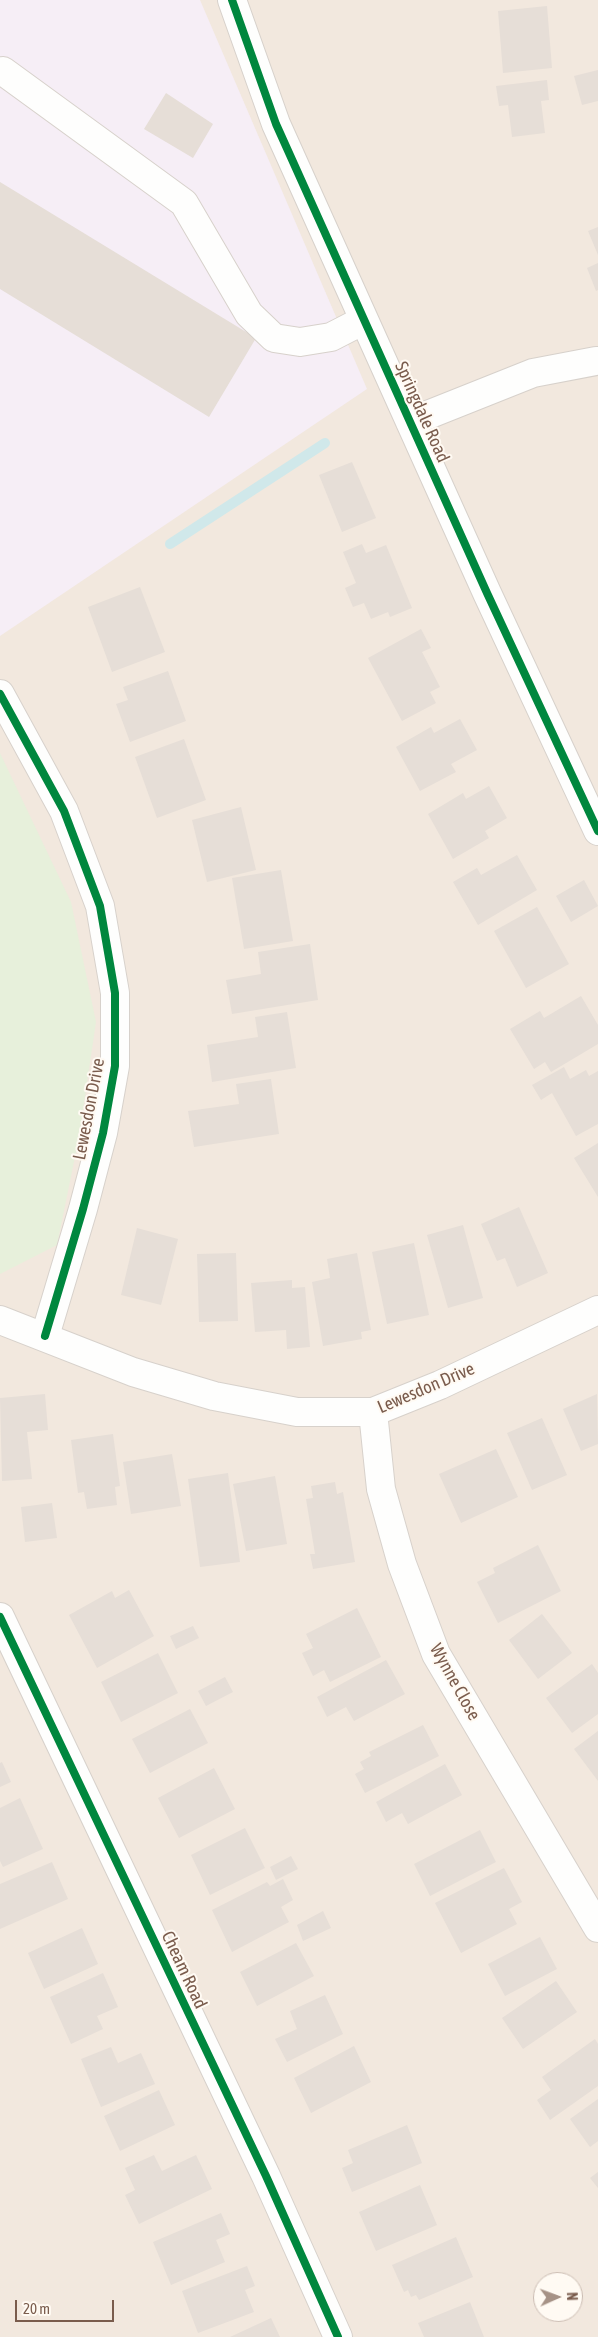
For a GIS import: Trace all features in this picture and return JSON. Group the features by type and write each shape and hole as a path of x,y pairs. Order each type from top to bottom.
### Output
{"street":[{"name":"Springdale Road","path":"232,0 276,124 487,593 598,831"},
{"path":"3,71 184,203 248,314 274,338 300,342 331,337 364,320"},
{"path":"410,422 533,373 596,361"},
{"name":"Lewesdon Drive","path":"0,694 64,811 100,906 115,993 115,1066 103,1134 45,1336"},
{"name":"Lewesdon Drive","path":"0,1320 45,1336 132,1372 214,1396 297,1412 373,1412 440,1385 598,1310"},
{"name":"Wynne Close","path":"373,1412 381,1489 402,1564 436,1654 598,1928"},
{"name":"Cheam Road","path":"0,1617 266,2176 338,2337"}],"shaded area":[{"path":"0,0 598,0 598,2337 0,2337"},
{"path":"0,0 200,0 367,389 0,636"}],"green space":[{"path":"0,753 71,902 96,1022 79,1137 57,1245 0,1274"}],"building":[{"path":"547,6 552,68 503,73 498,11"},
{"path":"598,70 598,101 582,105 574,76"},
{"path":"547,80 549,100 541,101 545,133 512,137 508,105 499,106 496,86"},
{"path":"166,93 213,124 193,158 144,129"},
{"path":"0,182 256,338 209,417 0,289"},
{"path":"598,227 598,255 588,231"},
{"path":"598,263 598,290 596,291 587,268"},
{"path":"352,462 376,518 342,532 319,475"},
{"path":"362,544 366,553 386,545 412,608 390,617 388,612 371,619 364,603 353,607 345,588 356,583 343,552"},
{"path":"140,587 165,652 112,672 88,607"},
{"path":"421,629 431,648 422,652 440,687 430,692 436,703 402,721 368,658"},
{"path":"168,671 186,721 130,742 116,704 128,700 123,687"},
{"path":"460,719 477,750 451,764 456,772 420,791 396,747 431,727 434,733"},
{"path":"184,739 206,800 157,818 135,757"},
{"path":"489,786 507,818 485,831 489,838 453,859 428,814 463,793 466,799"},
{"path":"241,807 256,870 207,882 192,820"},
{"path":"517,855 537,890 478,925 453,882 477,868 481,875"},
{"path":"281,870 293,941 244,949 232,878"},
{"path":"584,880 598,906 571,922 556,896"},
{"path":"537,907 569,964 526,988 494,931"},
{"path":"310,944 318,1000 232,1014 226,980 261,974 258,952"},
{"path":"581,996 598,1025 598,1044 551,1072 545,1062 534,1069 510,1029 540,1011 544,1018"},
{"path":"287,1012 296,1068 212,1082 207,1045 258,1037 255,1017"},
{"path":"564,1067 570,1079 586,1070 589,1076 598,1071 598,1124 576,1136 552,1093 541,1100 532,1085"},
{"path":"271,1079 279,1134 194,1147 188,1111 239,1104 236,1084"},
{"path":"598,1143 598,1197 574,1158"},
{"path":"519,1207 548,1273 517,1287 505,1258 497,1261 481,1224"},
{"path":"463,1225 483,1298 448,1308 427,1235"},
{"path":"137,1228 178,1239 161,1305 121,1295"},
{"path":"414,1243 429,1315 387,1324 372,1252"},
{"path":"236,1253 238,1321 199,1322 197,1254"},
{"path":"357,1253 371,1330 361,1332 362,1339 323,1346 312,1282 330,1278 327,1259"},
{"path":"292,1280 292,1288 305,1287 310,1347 287,1349 286,1330 255,1332 251,1283"},
{"path":"45,1394 48,1430 27,1432 32,1479 2,1481 0,1398"},
{"path":"597,1394 598,1444 581,1451 563,1409"},
{"path":"542,1418 567,1475 532,1490 507,1433"},
{"path":"113,1434 120,1486 115,1487 117,1505 87,1509 84,1492 78,1493 71,1440"},
{"path":"496,1449 518,1497 461,1523 439,1474"},
{"path":"172,1454 181,1506 131,1514 123,1462"},
{"path":"228,1473 240,1562 200,1567 188,1479"},
{"path":"275,1476 287,1544 246,1551 233,1484"},
{"path":"335,1482 337,1494 343,1492 355,1562 313,1569 310,1554 315,1554 306,1499 313,1498 311,1486"},
{"path":"52,1503 57,1538 25,1542 21,1507"},
{"path":"538,1545 561,1591 498,1623 477,1582 495,1573 493,1568"},
{"path":"129,1590 154,1636 97,1668 69,1615 112,1591 115,1598"},
{"path":"357,1608 381,1657 330,1682 324,1670 313,1676 302,1653 313,1648 306,1634"},
{"path":"542,1614 572,1653 538,1679 509,1640"},
{"path":"193,1626 199,1638 176,1649 170,1636"},
{"path":"158,1653 178,1693 121,1722 101,1682"},
{"path":"386,1660 405,1694 354,1721 346,1707 327,1717 317,1697"},
{"path":"592,1664 598,1673 598,1714 572,1733 546,1698"},
{"path":"225,1677 233,1692 206,1706 198,1691"},
{"path":"190,1709 208,1743 150,1773 132,1739"},
{"path":"423,1725 439,1756 365,1793 355,1774 364,1769 360,1762 371,1756 369,1752"},
{"path":"598,1731 598,1781 574,1749"},
{"path":"2,1762 11,1782 0,1787 0,1763"},
{"path":"445,1764 462,1795 408,1824 402,1813 386,1822 376,1802"},
{"path":"214,1768 235,1809 179,1838 158,1798"},
{"path":"20,1798 43,1849 3,1867 0,1861 0,1808"},
{"path":"245,1828 265,1868 210,1895 191,1855"},
{"path":"480,1830 496,1862 430,1896 414,1864"},
{"path":"291,1856 298,1869 276,1880 270,1867"},
{"path":"52,1862 68,1899 0,1929 0,1884"},
{"path":"504,1868 522,1902 509,1909 517,1924 461,1953 435,1903"},
{"path":"283,1879 293,1900 281,1907 289,1922 232,1952 212,1910 267,1882 270,1886"},
{"path":"323,1911 331,1928 303,1941 297,1925"},
{"path":"82,1928 98,1964 44,1989 28,1953"},
{"path":"540,1937 557,1969 505,1996 488,1964"},
{"path":"296,1943 314,1976 257,2006 240,1972"},
{"path":"103,1973 118,2007 97,2016 103,2029 71,2044 50,1997"},
{"path":"556,1981 577,2012 523,2049 502,2018"},
{"path":"325,1995 343,2034 287,2062 275,2039 297,2029 290,2011"},
{"path":"595,2039 598,2044 598,2086 550,2120 537,2100 551,2090 542,2077"},
{"path":"354,2046 371,2082 311,2113 294,2078"},
{"path":"111,2047 118,2063 141,2053 155,2084 101,2107 81,2059"},
{"path":"159,2090 175,2125 120,2151 104,2116"},
{"path":"598,2099 598,2141 590,2147 570,2119"},
{"path":"407,2125 422,2163 352,2192 342,2168 353,2163 348,2150"},
{"path":"154,2155 162,2171 196,2155 212,2189 139,2224 125,2195 135,2190 125,2168"},
{"path":"598,2172 598,2188 590,2178"},
{"path":"420,2185 437,2225 376,2251 359,2212"},
{"path":"221,2213 230,2234 216,2240 225,2262 171,2285 153,2242"},
{"path":"456,2237 473,2277 419,2300 416,2295 411,2297 408,2290 404,2292 392,2265"},
{"path":"247,2266 255,2286 245,2290 254,2312 198,2333 182,2291"},
{"path":"470,2302 484,2337 424,2337 418,2323"},
{"path":"271,2318 280,2337 230,2337"}],"waterway":[{"path":"170,544 325,443"}],"cycle path":[{"path":"232,0 276,124 487,593 598,831"},
{"path":"0,694 64,811 100,906 115,993 115,1066 103,1133 83,1209 45,1336"},
{"path":"0,1617 266,2176 338,2337"}]}
